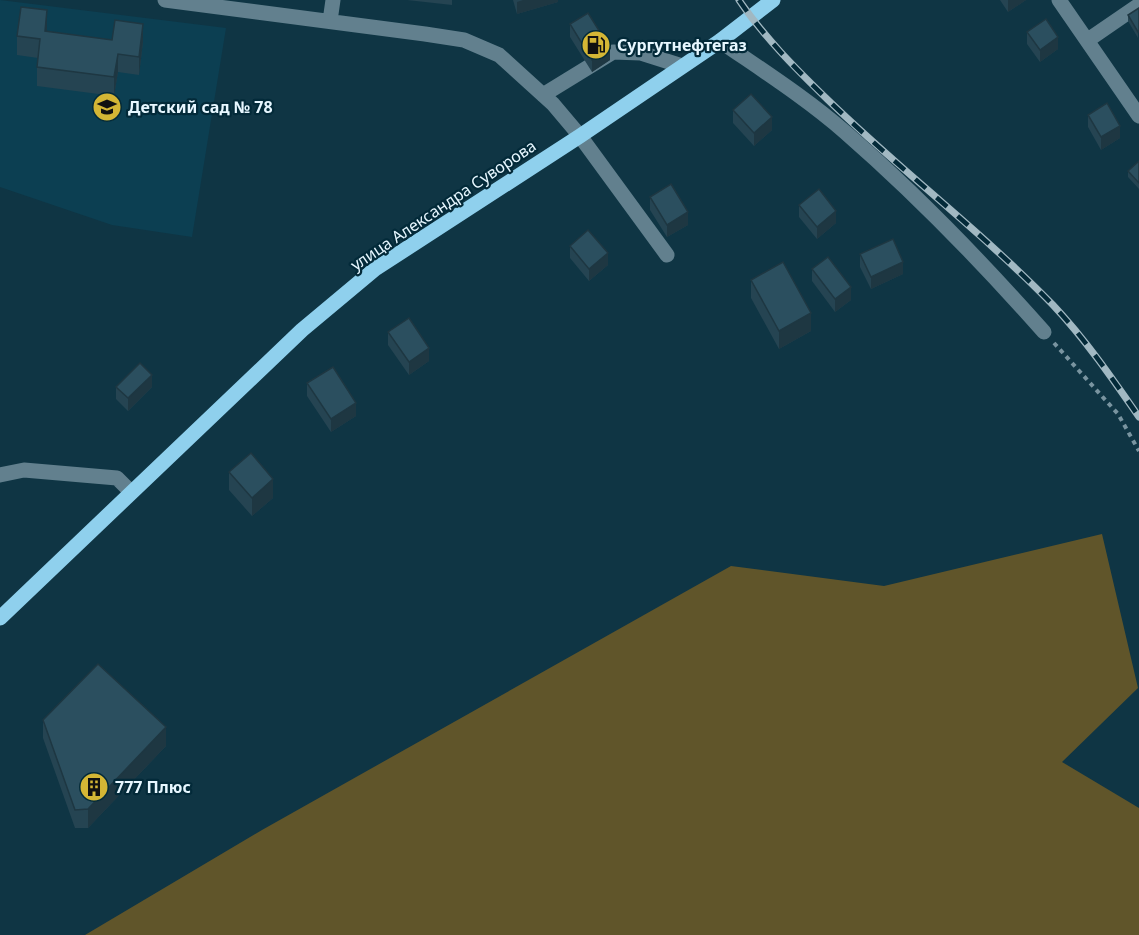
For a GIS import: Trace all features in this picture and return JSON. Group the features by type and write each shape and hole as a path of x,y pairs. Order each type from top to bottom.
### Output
{"main road":[{"name":"улица Александра Суворова","path":"0,618 302,330 375,269 580,136 720,41 773,0"}],"street":[{"path":"165,0 199,2 464,40 499,55 543,95 580,136 667,255"},
{"path":"330,21 333,0"},
{"path":"1059,0 1139,116"},
{"path":"1088,40 1139,5"},
{"path":"720,41 793,91 845,132 1007,290 1044,332"},
{"path":"543,95 613,52 641,53 682,66"},
{"path":"0,475 24,470 117,478 131,492"}],"path":[{"path":"1044,332 1118,414 1139,452"}],"shaded area":[{"name":"Детский сад № 78","path":"0,0 226,28 192,237 112,225 0,187"},
{"path":"1102,534 1138,688 1062,762 1139,808 1139,935 85,935 262,830 731,566 884,586"}],"building":[{"path":"21,7 47,10 45,31 112,40 115,20 143,24 139,57 118,54 114,77 37,67 40,39 17,36"},
{"path":"1139,8 1139,31 1138,32 1128,15"},
{"path":"588,13 610,48 592,60 570,24"},
{"path":"1046,19 1058,37 1040,50 1027,32"},
{"path":"751,94 772,117 754,133 733,110"},
{"path":"1107,103 1120,126 1101,137 1088,115"},
{"path":"1139,161 1139,183 1128,171"},
{"path":"671,184 688,212 667,225 650,197"},
{"path":"819,189 836,211 817,227 799,205"},
{"path":"588,230 608,253 589,269 570,246"},
{"path":"893,239 903,262 871,277 860,254"},
{"path":"828,257 851,287 835,299 812,269"},
{"path":"783,262 811,313 779,331 751,280"},
{"path":"409,318 429,348 409,362 388,332"},
{"path":"140,363 152,375 128,398 116,387"},
{"path":"333,367 356,403 331,419 307,383"},
{"path":"251,453 273,479 252,498 229,472"},
{"name":"777 Плюс","path":"98,664 166,727 88,809 75,810 43,720"}],"railway":[{"path":"739,0 769,39 827,99 998,252 1053,305 1087,345 1139,417"}],"place":[{"name":"Сургутнефтегаз","path":"596,45"},
{"name":"Детский сад № 78","path":"107,107"},
{"name":"777 Плюс","path":"94,787"}]}
